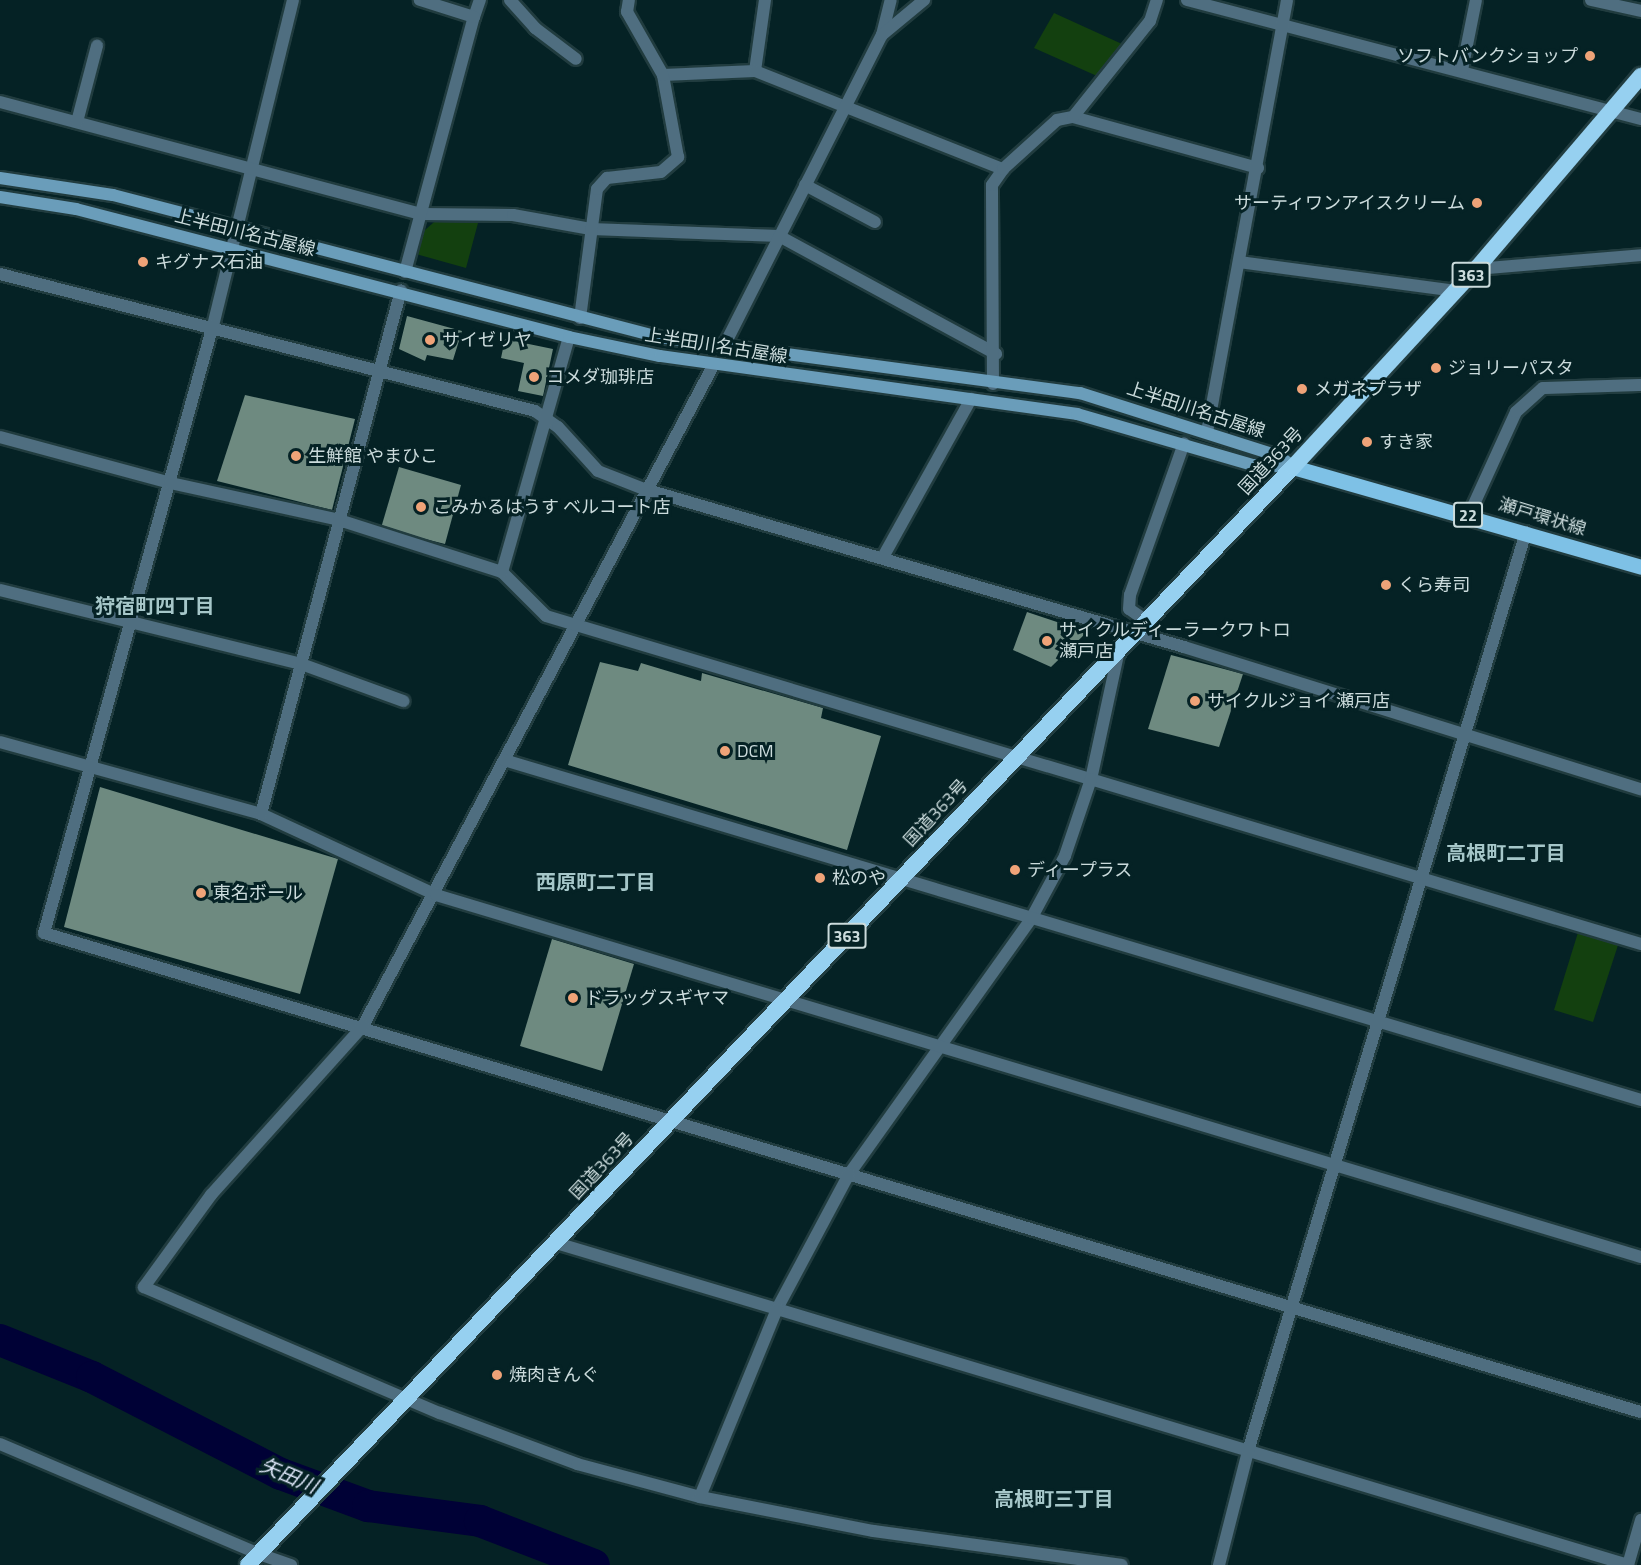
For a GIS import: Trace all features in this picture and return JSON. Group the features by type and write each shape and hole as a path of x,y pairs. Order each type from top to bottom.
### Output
{"highway":[{"name":"国道363号","path":"258,1554 1293,466 1476,269 1641,76"}],"main road":[{"name":"上半田川名古屋線","path":"0,178 113,195 580,318 723,346 993,384 1080,393 1279,456 1293,466"},
{"name":"上半田川名古屋線","path":"0,197 76,209 401,290 569,337 714,366 1077,414 1184,443 1253,465 1293,466"},
{"name":"瀬戸環状線","path":"1293,466 1469,515 1641,567"}],"street":[{"path":"293,0 254,167 213,325 94,767 44,933 363,1026 669,1122 1641,1412"},
{"path":"420,0 433,2 474,17"},
{"path":"405,272 480,0"},
{"path":"510,0 534,28 576,59"},
{"path":"580,318 597,189 607,178 661,172 678,157 663,75 627,12 628,0"},
{"path":"755,71 765,0"},
{"path":"723,346 882,35 891,0"},
{"path":"882,35 924,0"},
{"path":"1073,117 1150,21 1157,0"},
{"path":"1187,0 1462,70 1641,119"},
{"path":"1207,432 1258,168 1287,0"},
{"path":"1462,70 1476,0"},
{"path":"1591,0 1641,11"},
{"path":"77,122 97,46"},
{"path":"663,75 755,71 1003,169"},
{"path":"0,102 254,167 422,214 513,215 591,229 779,236 996,354"},
{"path":"993,384 996,354 992,185 1003,169 1057,120 1073,117 1258,168"},
{"path":"806,185 876,222"},
{"path":"1476,269 1641,255"},
{"path":"1239,262 1456,291"},
{"path":"0,274 213,325 380,369 547,418 598,471 644,489 883,557 1140,626 1463,735 1641,789"},
{"path":"261,814 401,290"},
{"path":"502,573 569,337"},
{"path":"714,366 644,489 577,625 504,760 436,895 363,1026 210,1195 144,1287 403,1400 577,1464 700,1497 874,1531 1122,1565"},
{"path":"1469,515 1516,412 1543,388 1641,385"},
{"path":"883,557 971,399"},
{"path":"0,437 170,483 339,520 502,573 546,616 1641,944"},
{"path":"1140,626 1129,609 1130,596 1184,443"},
{"path":"1219,1565 1248,1451 1526,532"},
{"path":"0,590 120,622 132,621 301,664 403,701"},
{"path":"700,1497 777,1309 849,1174 1031,919 1065,856 1092,780 1119,648"},
{"path":"0,742 261,814 436,895 1641,1257"},
{"path":"504,760 1641,1100"},
{"path":"556,1243 1628,1565 1641,1520"},
{"path":"0,1444 258,1554 291,1565"}],"green space":[{"path":"1054,13 1122,44 1097,76 1034,48"},
{"path":"441,216 478,223 466,268 416,254 425,230"},
{"path":"1580,926 1620,939 1593,1022 1554,1010"}],"building":[{"name":"サイゼリヤ","path":"407,316 462,331 453,360 427,355 425,361 399,349"},
{"name":"コメダ珈琲店","path":"505,339 553,349 543,396 518,391 524,363 501,358"},
{"path":"245,395 355,419 332,510 217,481"},
{"path":"399,467 461,485 445,544 381,528"},
{"name":"サイクルディーラークワトロ 瀬戸店","path":"1027,612 1087,632 1051,667 1013,650"},
{"name":"サイクルジョイ 瀬戸店","path":"1171,655 1243,674 1219,747 1148,729"},
{"name":"DCM","path":"600,662 638,671 641,663 701,681 702,673 823,708 821,718 881,736 847,850 568,765"},
{"name":"東名ボール","path":"100,787 338,859 300,994 64,927"},
{"path":"552,939 634,964 602,1071 520,1046"}],"waterway":[{"name":"矢田川","path":"0,1340 92,1377 281,1474 368,1506 480,1521 594,1565"}],"place":[{"name":"ソフトバンクショップ","path":"1590,56"},
{"name":"サーティワンアイスクリーム","path":"1477,203"},
{"name":"キグナス石油","path":"143,262"},
{"name":"サイゼリヤ","path":"430,340"},
{"name":"ジョリーパスタ","path":"1436,368"},
{"name":"コメダ珈琲店","path":"534,377"},
{"name":"メガネプラザ","path":"1302,389"},
{"name":"すき家","path":"1367,442"},
{"name":"生鮮館 やまひこ","path":"296,456"},
{"name":"こみかるはうす ベルコート店","path":"421,507"},
{"name":"くら寿司","path":"1386,585"},
{"name":"サイクルディーラークワトロ 瀬戸店","path":"1047,641"},
{"name":"サイクルジョイ 瀬戸店","path":"1195,701"},
{"name":"DCM","path":"725,751"},
{"name":"ディープラス","path":"1015,870"},
{"name":"松のや","path":"820,878"},
{"name":"東名ボール","path":"201,893"},
{"name":"ドラッグスギヤマ","path":"573,998"},
{"name":"焼肉きんぐ","path":"497,1375"}],"district":[{"name":"狩宿町四丁目","path":"155,605"},
{"name":"高根町二丁目","path":"1506,852"},
{"name":"西原町二丁目","path":"596,881"},
{"name":"高根町三丁目","path":"1054,1498"}]}
